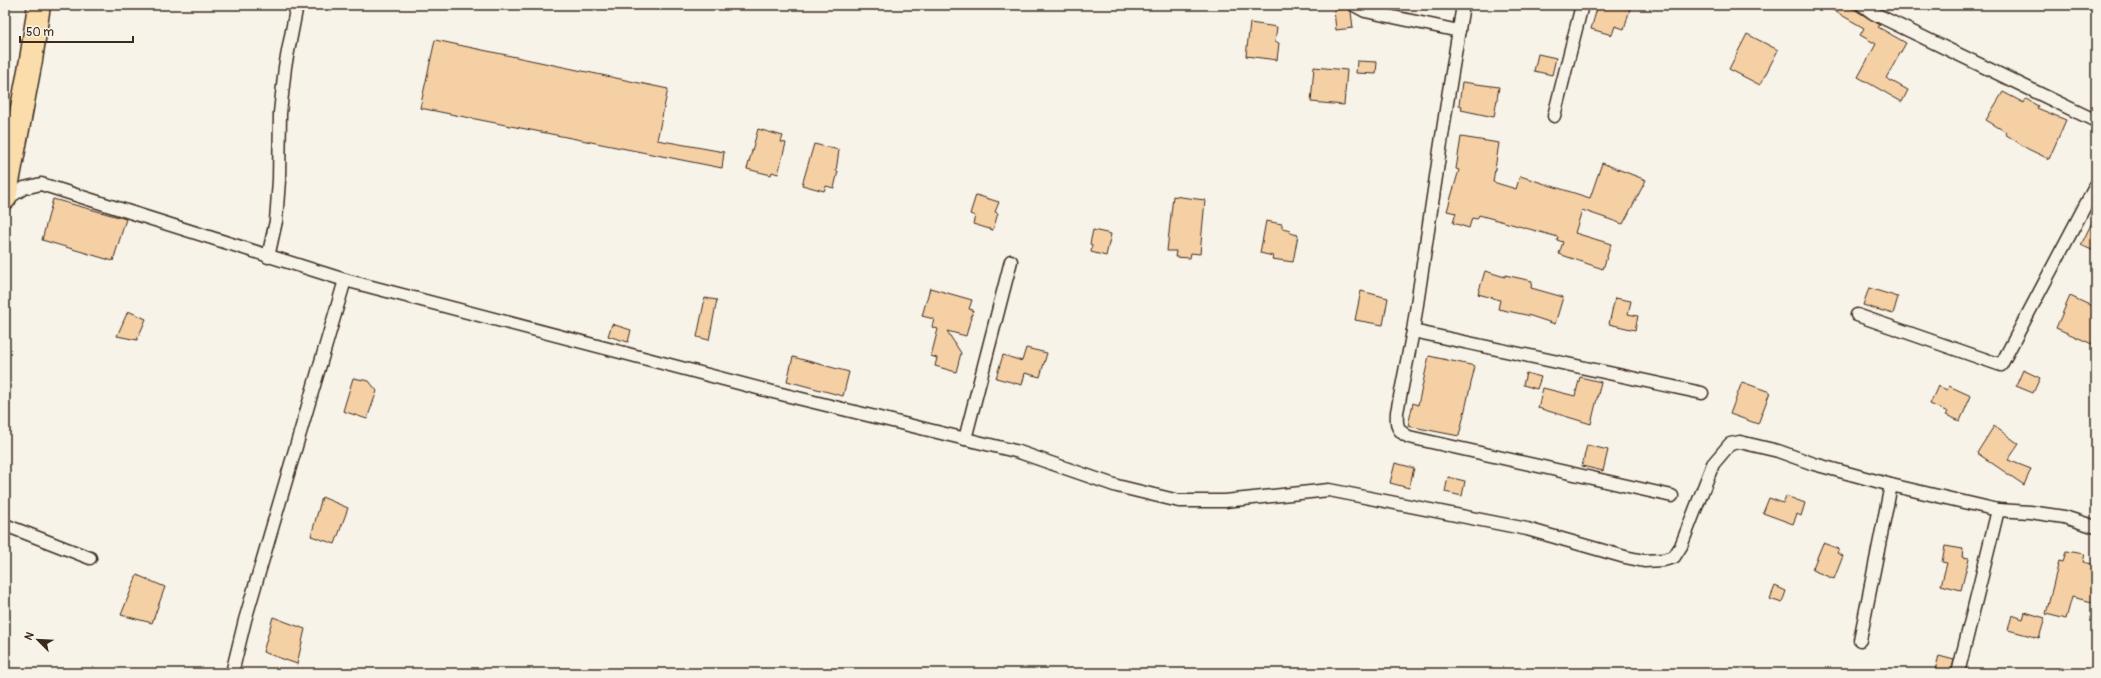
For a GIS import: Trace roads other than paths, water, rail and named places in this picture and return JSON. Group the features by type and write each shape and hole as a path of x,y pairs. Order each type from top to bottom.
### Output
{"highway":[{"path":"5,199 39,5"}],"street":[{"path":"268,257 276,214 279,180 280,113 297,5"},
{"path":"1354,5 1365,10 1459,31"},
{"path":"1463,5 1413,331 1397,412 1396,425 1401,433 1409,437 1672,496"},
{"path":"1554,116 1582,5"},
{"path":"1862,5 1875,9 2096,122"},
{"path":"5,199 24,188 41,184 268,257 345,280 769,391 1018,452 1117,486 1179,501 1225,501 1329,490 1527,529 1625,558 1644,561 1663,560 1674,557 1681,546 1713,464 1730,444 1740,442 1778,451 1814,464 1891,485 1998,510 2037,513 2064,518 2096,527"},
{"path":"1857,315 2001,365 2096,185"},
{"path":"964,439 1012,261"},
{"path":"232,673 245,620 345,280"},
{"path":"1413,331 1702,393"},
{"path":"1860,640 1891,485"},
{"path":"1958,673 1998,510"},
{"path":"5,525 90,558"}]}
